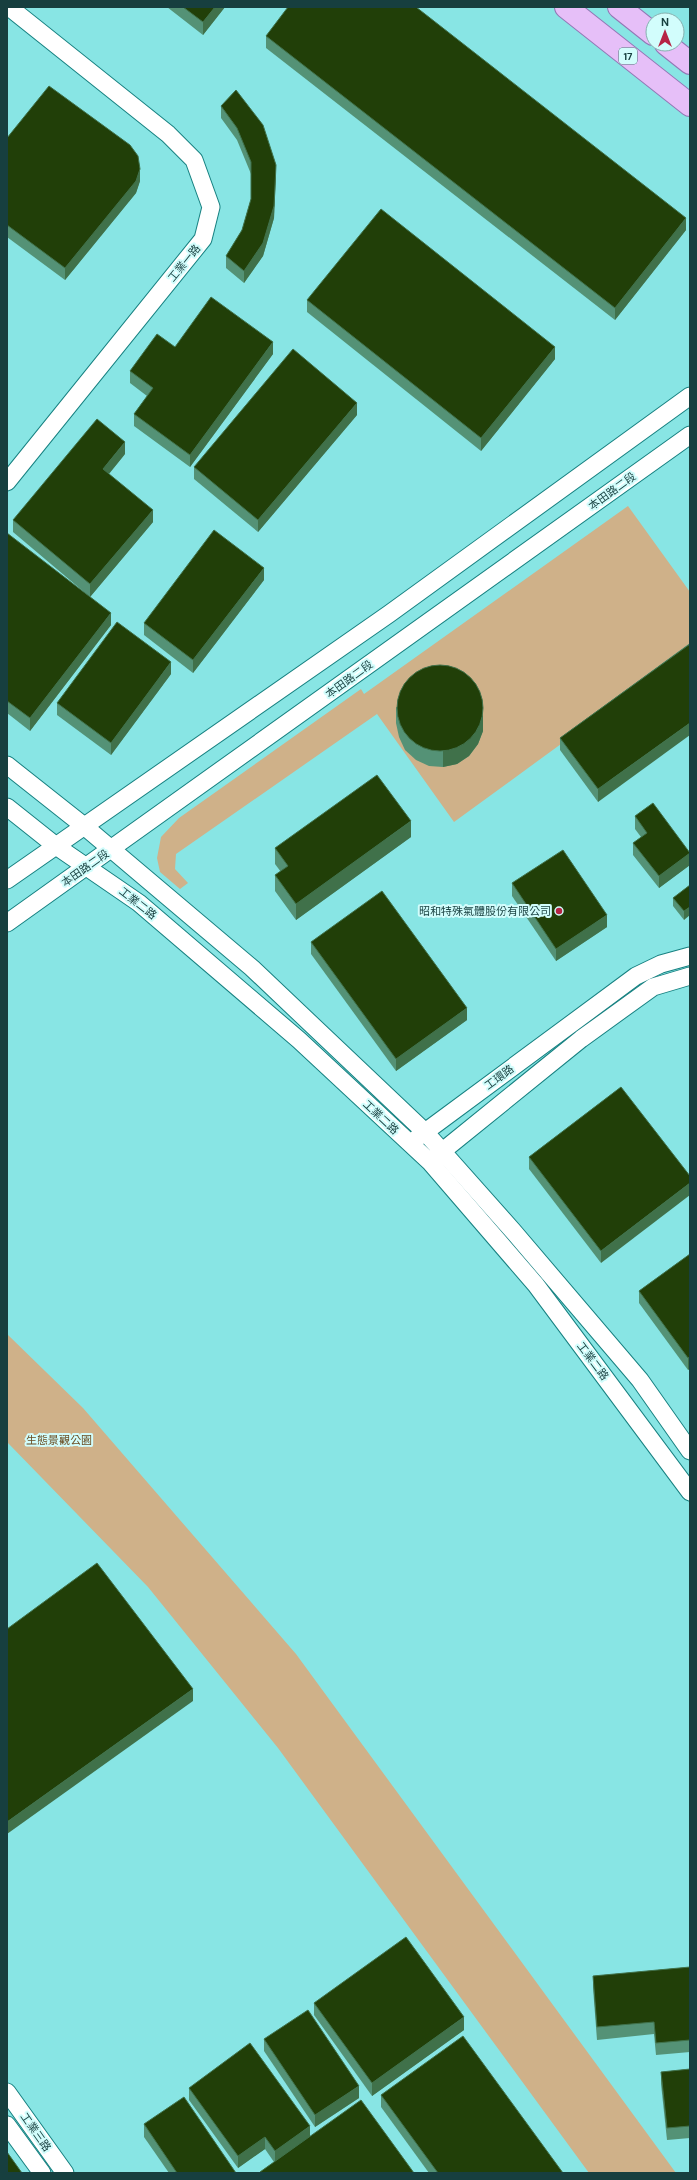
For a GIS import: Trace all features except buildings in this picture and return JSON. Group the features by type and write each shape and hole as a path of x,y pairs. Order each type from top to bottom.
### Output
{"main road":[{"name":"17","path":"566,7 690,105"},
{"path":"619,7 645,28"},
{"path":"676,52 690,63"}],"street":[{"name":"工業一路","path":"7,482 204,239 211,207 194,160 168,134 9,7"},
{"path":"7,880 389,614 690,396"},
{"name":"本田路二段","path":"7,923 690,435"},
{"name":"工業二路","path":"7,765 112,849 252,968 425,1132 436,1156 536,1285 690,1492"},
{"name":"工業二路","path":"7,807 56,846 130,895 294,1037 410,1144 436,1156 635,1374 690,1451"},
{"name":"工環路","path":"410,1144 636,976 661,964 690,956"},
{"name":"工環路","path":"436,1156 599,1026 653,987 690,976"},
{"path":"588,1011 599,1026"},
{"path":"294,1037 309,1022"},
{"path":"648,1436 670,1423"},
{"name":"工業三路","path":"7,2092 65,2173"},
{"name":"工業三路","path":"7,2126 42,2173"},
{"path":"31,2158 45,2146"}],"green space":[{"path":"628,506 690,592 690,650 454,822 377,714 176,854 175,869 188,883 180,889 160,872 157,858 161,837 179,818 361,689 364,694"},
{"name":"生態景觀公園","path":"7,1334 83,1408 296,1654 676,2173 589,2173 278,1748 148,1587 7,1442"}],"place":[{"name":"昭和特殊氣體股份有限公司","path":"559,911"}]}
